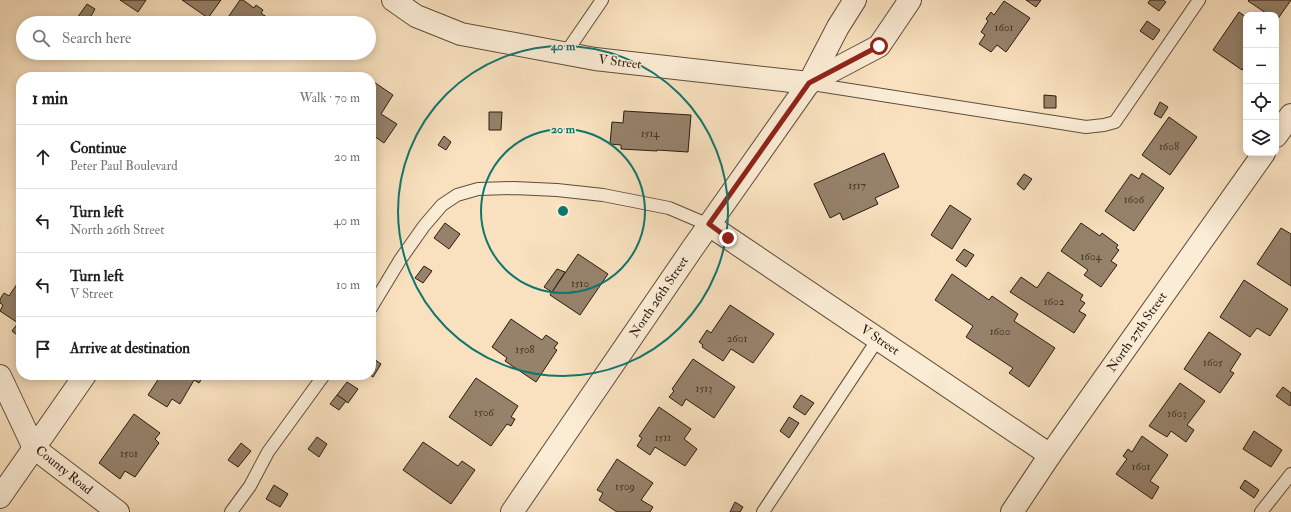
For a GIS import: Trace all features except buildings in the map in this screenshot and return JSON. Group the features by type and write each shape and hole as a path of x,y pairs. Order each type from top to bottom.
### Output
{"street":[{"name":"V Street","path":"393,0 416,16 461,34 594,59 809,83"},
{"name":"North 26th Street","path":"512,512 709,224 809,83 838,27 855,0"},
{"path":"809,83 879,46 910,0"},
{"path":"1279,132 1291,115"},
{"name":"North 27th Street","path":"1012,512 1050,455 1262,156"},
{"name":"V Street","path":"709,224 1050,455"},
{"name":"County Road","path":"0,376 34,448 118,512"},
{"path":"0,497 82,380"}],"lane":[{"path":"565,54 602,0"},
{"path":"809,83 1086,127 1104,125 1115,122 1198,0"},
{"path":"376,300 400,260 424,226 442,205 457,195 478,190 514,188 557,190 603,195 669,208 709,224"},
{"path":"763,512 878,339"},
{"path":"231,512 250,486 268,452 320,380"},
{"path":"1262,512 1291,474"}],"route":[{"path":"728,238 709,224 809,83 879,46"}]}
